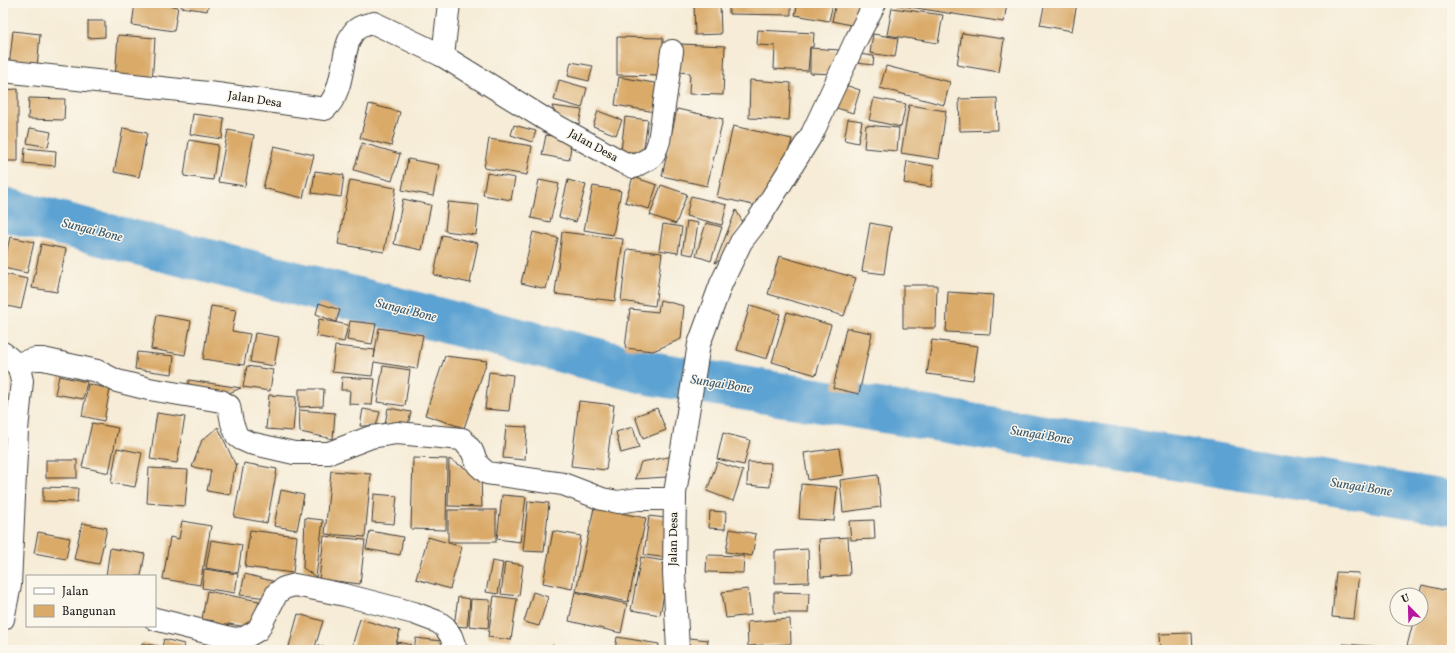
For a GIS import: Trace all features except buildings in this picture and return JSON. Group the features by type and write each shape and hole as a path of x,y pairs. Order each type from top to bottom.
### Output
{"street":[{"path":"443,56 449,3"},
{"name":"Jalan Desa","path":"678,650 674,572 675,499 699,344 721,284 741,242 758,220 812,134 875,3"},
{"name":"Jalan Desa","path":"3,71 216,94 325,109 331,104 336,94 344,68 349,40 356,30 364,25 377,24 443,56 548,121 622,162 634,167 651,158 656,150 672,50"},
{"path":"10,358 43,359 97,371 117,381 221,401 229,406 237,436 250,444 294,453 328,453 371,437 397,433 462,439 469,446 478,465 487,473 563,484 602,499 618,502 638,499 675,499"},
{"path":"3,619 18,587 17,430 22,381 19,368 10,358"},
{"path":"156,619 234,638 244,638 258,630 277,593 284,588 295,585 353,597 414,613 438,622 445,627 456,650"}],"waterway":[{"name":"Sungai Bone","path":"3,209 649,373 1452,503"}]}
